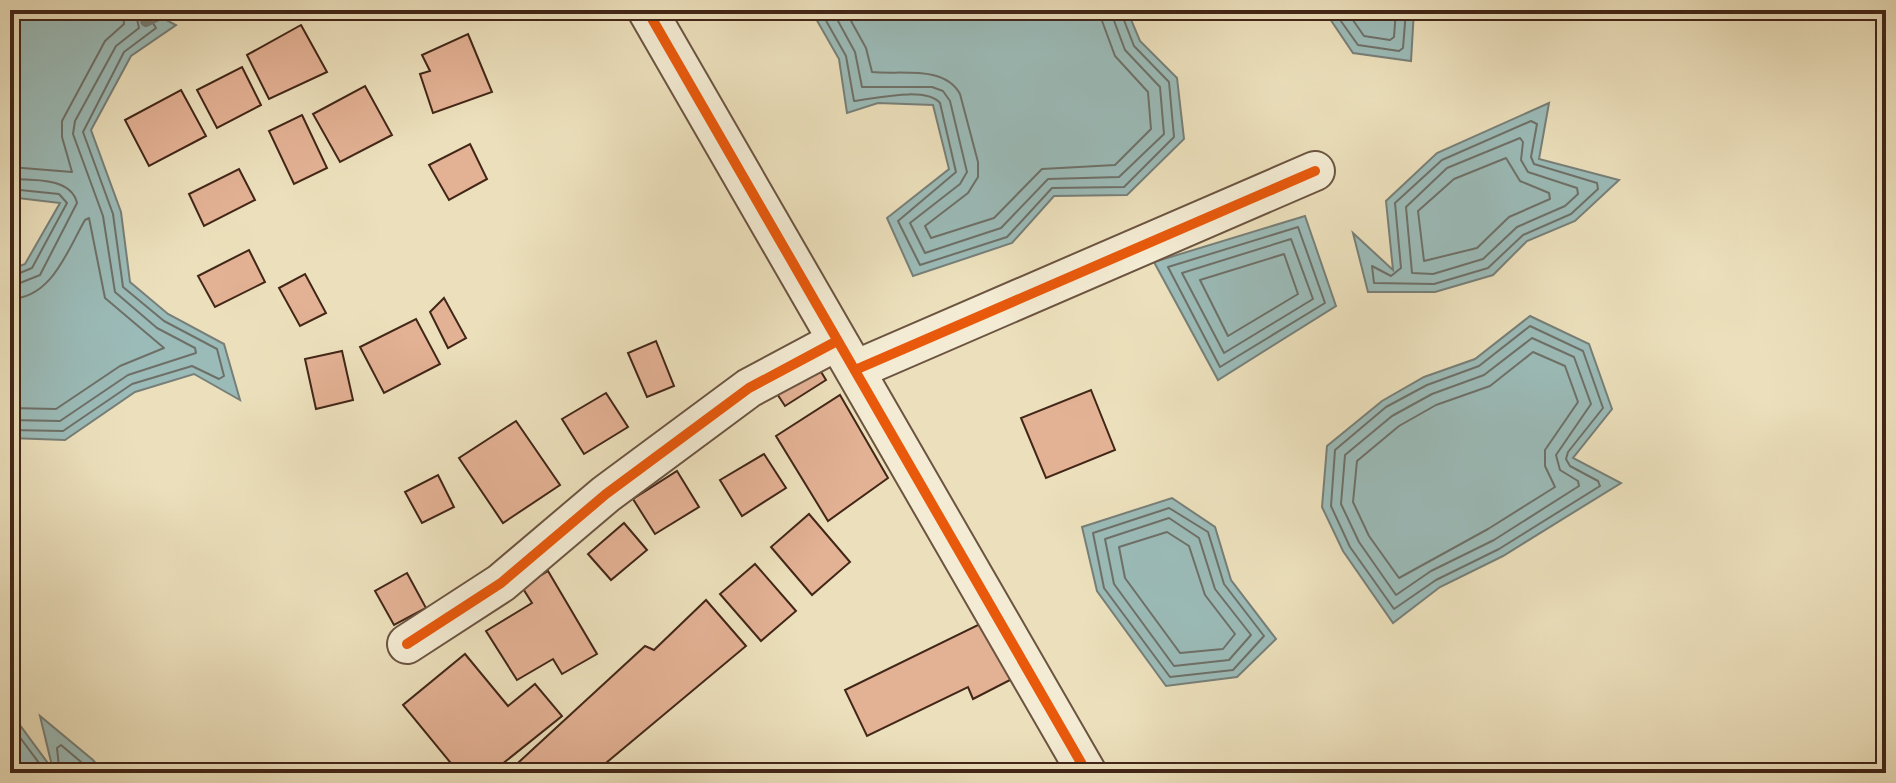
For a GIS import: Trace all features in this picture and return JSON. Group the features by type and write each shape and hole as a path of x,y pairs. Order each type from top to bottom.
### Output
{"street":[{"path":"647,10 1087,773"},
{"path":"407,644 501,583 606,494 749,388 846,355 1315,171"}],"water":[{"path":"10,10 147,10 176,25 131,56 91,130 121,212 130,282 168,314 224,344 240,400 194,374 135,392 65,440 10,438 10,270 25,264 60,203 10,197"},
{"path":"811,10 1127,10 1140,41 1177,78 1184,139 1127,195 1054,196 1012,243 913,276 887,218 949,169 933,105 878,103 847,113 839,59"},
{"path":"1324,10 1414,10 1411,61 1353,53"},
{"path":"1549,103 1539,159 1619,180 1575,221 1527,241 1493,275 1435,292 1368,292 1353,233 1393,270 1386,201 1437,153"},
{"path":"1305,216 1336,306 1218,380 1154,262"},
{"path":"1530,316 1589,344 1612,409 1573,458 1621,483 1503,556 1440,587 1393,623 1343,551 1322,507 1327,446 1382,401 1424,377 1475,359"},
{"path":"1172,498 1215,527 1231,580 1276,639 1237,677 1166,686 1097,591 1082,527"},
{"path":"10,702 14,717 53,770 40,716 104,773 10,773"}],"building":[{"path":"301,25 327,72 269,99 247,55"},
{"path":"468,34 492,92 433,113 420,74 430,71 422,55"},
{"path":"242,67 261,105 217,128 197,90"},
{"path":"365,86 392,135 340,162 313,114"},
{"path":"181,90 206,136 149,166 125,120"},
{"path":"302,115 327,168 294,184 269,131"},
{"path":"470,144 487,179 449,200 429,165"},
{"path":"239,169 255,200 204,226 189,194"},
{"path":"249,250 265,282 215,307 198,276"},
{"path":"305,274 326,313 300,326 279,288"},
{"path":"444,298 466,338 448,348 430,312"},
{"path":"416,319 440,364 384,393 360,347"},
{"path":"656,341 674,386 647,397 628,353"},
{"path":"342,351 353,400 316,409 305,359"},
{"path":"812,357 826,380 785,406 770,383"},
{"path":"1091,390 1115,450 1046,478 1021,418"},
{"path":"606,393 628,427 584,454 562,419"},
{"path":"840,395 888,478 828,521 776,436"},
{"path":"516,421 560,485 503,523 459,458"},
{"path":"764,454 786,488 742,516 720,480"},
{"path":"677,471 699,507 655,534 633,499"},
{"path":"438,475 454,507 422,523 405,492"},
{"path":"809,514 850,562 812,595 771,547"},
{"path":"624,523 647,550 611,580 588,554"},
{"path":"755,564 796,611 761,641 720,594"},
{"path":"548,571 597,654 562,674 553,659 517,680 486,631 532,603 522,587"},
{"path":"407,573 426,608 394,625 375,591"},
{"path":"706,600 746,646 594,773 507,773 645,646 654,650"},
{"path":"984,622 1012,679 973,699 968,687 867,736 845,690"},
{"path":"465,654 508,706 535,684 562,716 491,773 459,773 403,705"}],"waterway":[{"path":"146,21 168,10"}],"cycle path":[{"path":"647,10 1087,773"},
{"path":"855,370 1315,171"},
{"path":"407,644 501,583 606,494 749,388 837,341"}]}
